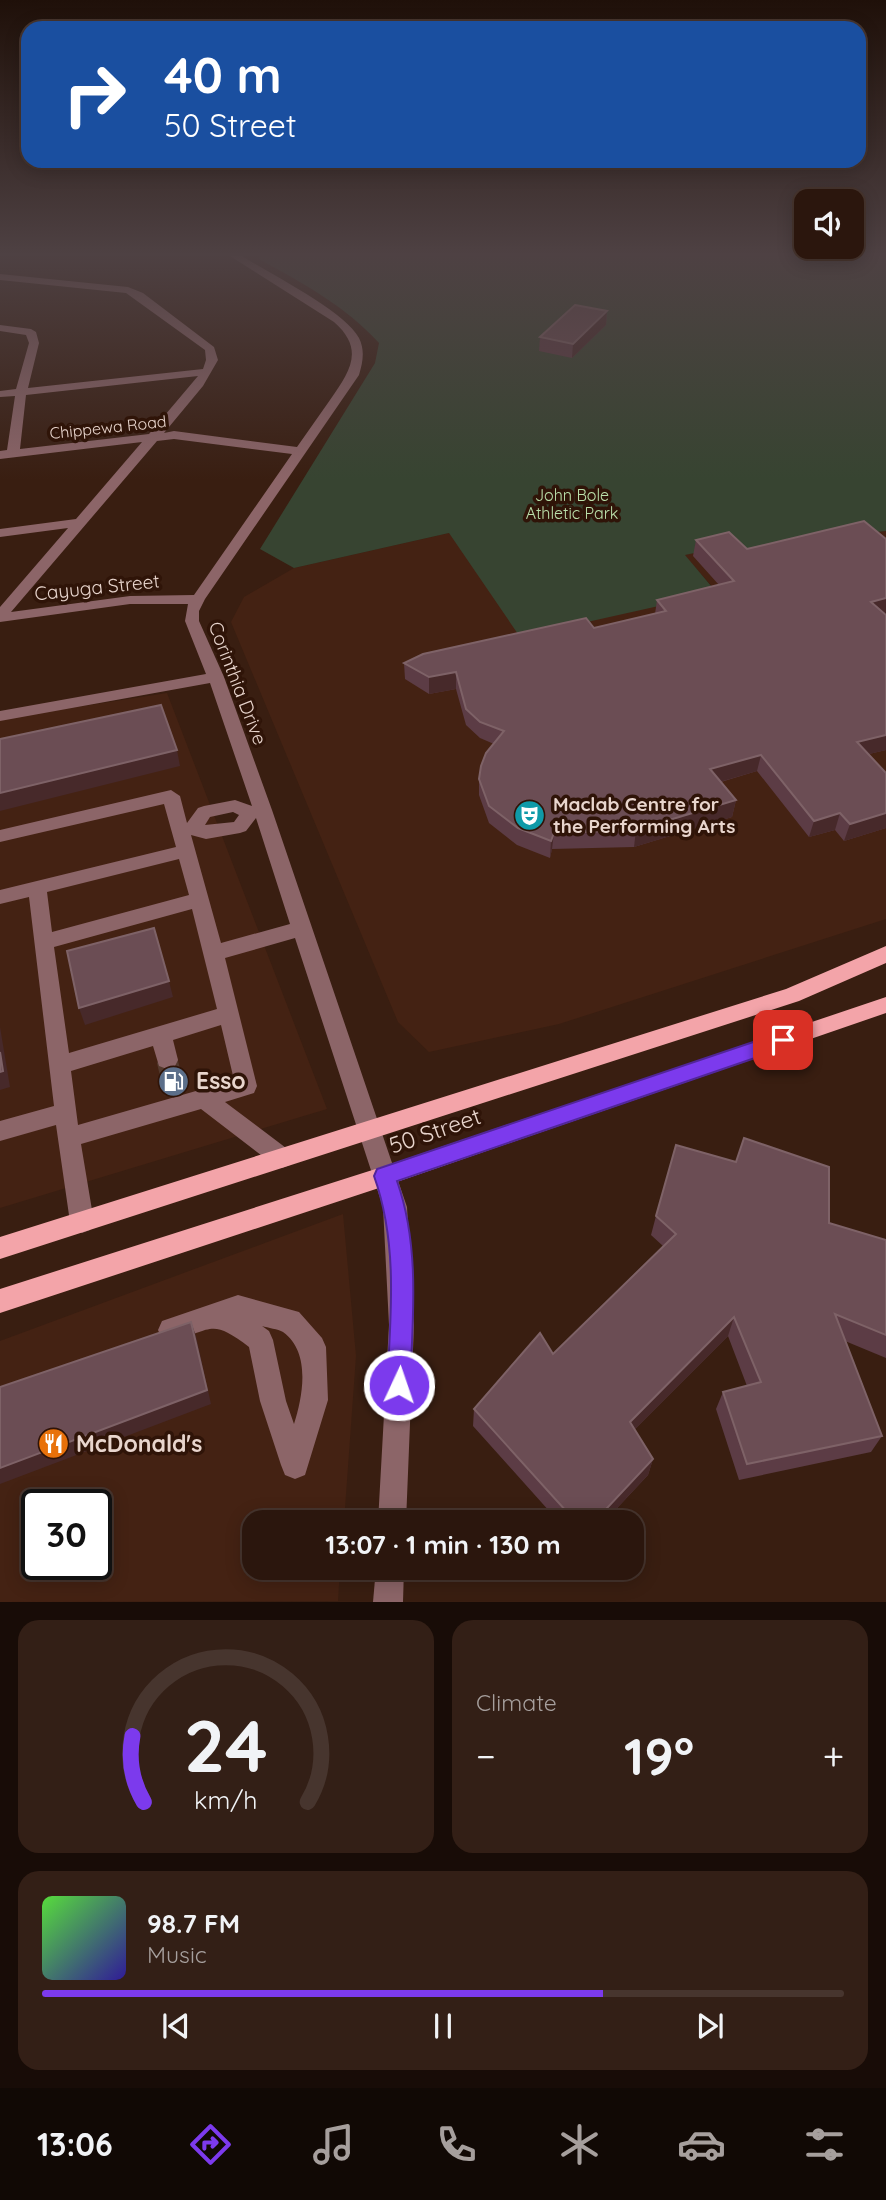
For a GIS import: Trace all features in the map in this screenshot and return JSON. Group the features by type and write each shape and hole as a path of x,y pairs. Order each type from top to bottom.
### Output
{"main road":[{"name":"50 Street","path":"0,1248 792,995 886,954"},
{"name":"50 Street","path":"0,1301 384,1176 886,1006"}],"street":[{"path":"6,455 34,343 31,332 21,331"},
{"path":"0,617 157,436 207,372 212,360 210,349 186,331"},
{"name":"Corinthia Drive","path":"350,331 354,337 358,360 353,374 198,599 192,611 192,621 216,677 256,811 303,928 396,1207 403,1302 393,1510"},
{"path":"0,394 207,372"},
{"name":"Chippewa Road","path":"6,455 157,436 188,436 302,451"},
{"path":"0,533 83,522"},
{"name":"Cayuga Street","path":"0,617 143,598 198,599"},
{"path":"0,716 216,677"},
{"path":"0,836 172,796 188,829 186,851 246,1086 205,1099 176,1099 69,1138"},
{"path":"188,829 206,834 240,827 256,811"},
{"path":"0,897 186,851"},
{"path":"37,888 82,1222"},
{"path":"44,942 198,900"},
{"path":"214,953 303,928"},
{"path":"60,1065 227,1015"},
{"path":"161,1034 167,1060"},
{"path":"205,1099 282,1158"},
{"path":"0,1131 66,1111"},
{"path":"152,1336 238,1307 289,1321 313,1347 315,1400 295,1465 273,1401 260,1340 232,1319 216,1315"},
{"path":"388,1601 389,1580"}],"shaded area":[{"path":"886,531 886,919 559,1024 429,1052 398,1022 231,622 244,597 294,568 449,533 717,592 684,555 728,546"},
{"path":"167,693 327,1109 0,1208 0,719"},
{"path":"343,1214 356,1356 345,1510 242,1510 242,1580 339,1580 338,1601 0,1602 0,1341"}],"green space":[{"name":"John Bole Athletic Park","path":"367,331 886,331 886,531 858,534 743,561 728,546 685,555 717,593 520,637 449,533 294,568 260,549 375,363 379,343"}],"building":[{"path":"547,331 587,331 573,344 540,337"},
{"path":"864,521 886,539 886,598 871,602 886,615 886,735 857,742 886,773 886,813 850,824 840,813 814,821 761,755 710,769 736,800 636,830 554,833 551,841 518,828 489,806 479,779 481,766 486,753 504,731 480,722 466,709 456,672 429,677 404,663 423,654 586,618 594,628 666,611 657,600 734,581 696,540 729,532 747,549"},
{"path":"161,705 177,750 0,793 0,739"},
{"path":"154,928 169,981 79,1008 67,951"},
{"path":"744,1138 829,1167 829,1223 886,1240 886,1335 835,1314 882,1436 747,1464 723,1392 761,1382 734,1317 630,1422 653,1459 605,1510 565,1510 474,1409 540,1333 553,1354 676,1234 656,1216 676,1145 736,1162"},
{"name":"McDonald's","path":"191,1322 207,1390 0,1468 0,1387"}],"tunnel":[{"path":"167,1060 175,1093"}],"place":[{"name":"Maclab Centre for the Performing Arts","path":"530,815"},
{"name":"Esso","path":"173,1081"},
{"name":"McDonald's","path":"53,1444"}],"route":[{"path":"399,1385 403,1302 401,1256 396,1207 384,1176 783,1040"}]}
